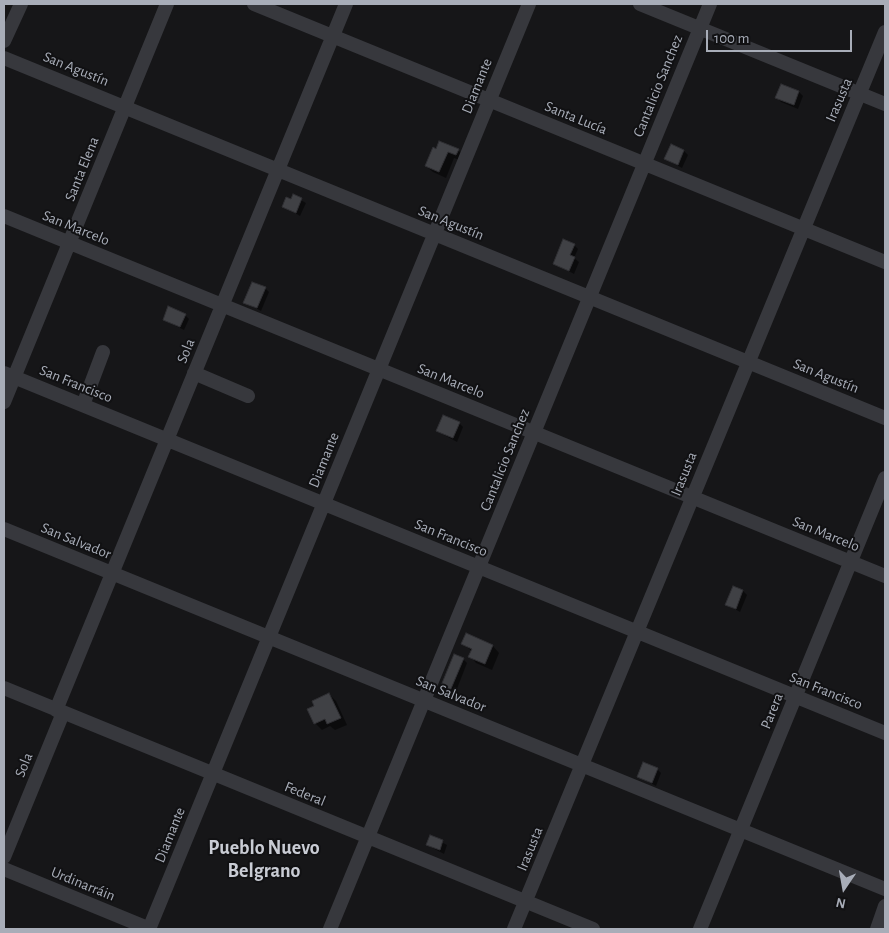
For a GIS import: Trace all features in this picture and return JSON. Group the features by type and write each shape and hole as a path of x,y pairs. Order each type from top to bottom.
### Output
{"street":[{"path":"4,41 21,4"},
{"name":"Santa Elena","path":"4,402 9,375 69,243 167,4"},
{"name":"Santa Lucía","path":"254,4 885,262"},
{"name":"Sola","path":"4,857 112,574 346,4"},
{"name":"Diamante","path":"149,929 529,4"},
{"path":"640,4 885,104"},
{"name":"Cantalicio Sanchez","path":"330,929 710,4"},
{"name":"Irasusta","path":"514,929 885,32"},
{"name":"San Agustín","path":"4,58 885,418"},
{"name":"San Marcelo","path":"4,216 885,576"},
{"path":"83,405 103,352"},
{"path":"194,373 248,396"},
{"name":"San Francisco","path":"9,375 885,733"},
{"name":"Parera","path":"700,929 885,478"},
{"name":"San Salvador","path":"4,529 885,889"},
{"name":"Federal","path":"4,688 593,929"},
{"name":"Urdinarráin","path":"4,869 149,929"},
{"path":"877,929 885,906"}],"building":[{"path":"781,84 799,91 794,105 775,98"},
{"path":"439,141 459,149 456,155 448,152 439,172 425,166 433,147 436,149"},
{"path":"671,144 684,150 678,165 664,159"},
{"path":"293,194 302,198 296,213 282,207 286,197 291,199"},
{"path":"563,239 575,244 570,255 575,257 569,271 553,264"},
{"path":"252,282 266,287 257,308 243,303"},
{"path":"168,306 186,314 180,327 163,320"},
{"path":"443,415 460,422 453,438 436,431"},
{"path":"733,586 743,590 736,609 725,605"},
{"path":"466,633 493,645 485,664 468,657 472,649 461,644"},
{"path":"454,654 464,658 450,691 445,688 442,694 438,693"},
{"path":"329,693 341,718 327,724 325,719 314,724 307,709 314,706 312,701"},
{"path":"643,762 658,768 652,783 637,777"},
{"path":"430,835 443,840 440,850 426,845"}],"district":[{"name":"Pueblo Nuevo Belgrano","path":"264,860"}]}
